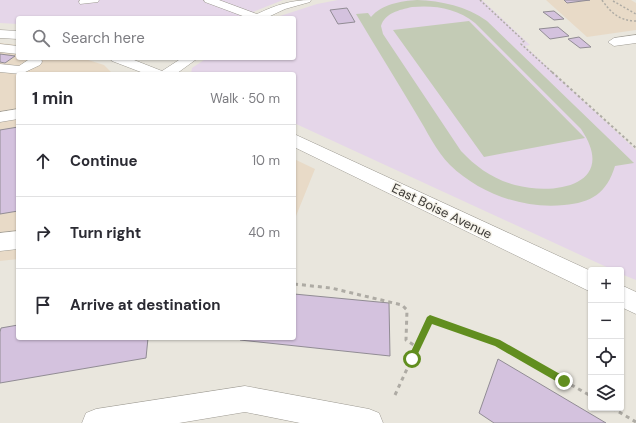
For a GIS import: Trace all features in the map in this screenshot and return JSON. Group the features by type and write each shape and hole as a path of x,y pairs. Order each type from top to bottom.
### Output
{"street":[{"path":"209,0 253,16"},
{"path":"262,16 281,7 306,0"},
{"path":"0,34 16,35"},
{"path":"614,42 636,39"},
{"path":"0,48 16,50"},
{"path":"0,68 21,70 35,62 34,60"},
{"path":"122,60 153,72"},
{"path":"170,72 188,60"},
{"path":"0,117 16,114"},
{"name":"East Boise Avenue","path":"296,141 588,281"},
{"path":"0,242 16,240"},
{"path":"624,297 636,303"},
{"path":"96,423 245,399 369,423"}],"path":[{"path":"480,0 524,41 521,44 636,148"},
{"path":"602,0 614,15 620,19 636,21"},
{"path":"613,1 636,14"},
{"path":"296,284 331,288 402,305 408,310 406,340 417,347"},
{"path":"395,395 430,319 497,343 588,394"},
{"path":"617,411 636,422"}],"shaded area":[{"path":"0,0 283,0 243,16 16,16 16,24 0,23"},
{"path":"338,0 482,0 530,45 525,46 636,150 636,280 624,275 624,267 606,267 296,124 296,72 191,72 192,68 204,60 296,60 296,16 280,16 317,4"},
{"path":"546,0 631,0 636,3 636,30 587,37"},
{"path":"0,43 16,45 16,60 88,60 104,65 111,72 16,72 16,259 0,261"},
{"path":"296,160 315,169 296,216"}],"green space":[{"path":"417,0 454,5 487,21 634,163 615,166 612,175 597,195 582,202 564,205 533,205 518,202 488,191 462,175 450,165 436,147 356,14 368,13 371,17 386,6 398,2","holes":["412,7 437,7 453,11 475,23 581,129 591,148 592,162 587,174 578,182 564,187 548,189 531,188 515,185 492,176 467,157 461,151 383,34 381,26 389,15 402,9"]},
{"path":"469,21 585,138 484,157 393,30"}],"building":[{"path":"564,0 590,0 567,3"},
{"path":"347,8 355,22 338,24 330,10"},
{"path":"554,11 564,19 554,20 543,12"},
{"path":"558,27 569,36 550,39 539,29"},
{"path":"579,37 591,47 580,48 568,39"},
{"path":"0,54 15,56 5,63 0,62"},
{"path":"16,127 16,211 0,214 0,130"},
{"path":"296,294 389,303 390,356 240,340 296,340"},
{"path":"16,325 16,340 148,340 146,358 0,383 1,328"},
{"path":"498,359 606,423 494,423 479,413"}],"route":[{"path":"412,359 430,319 497,343 564,381"}]}
